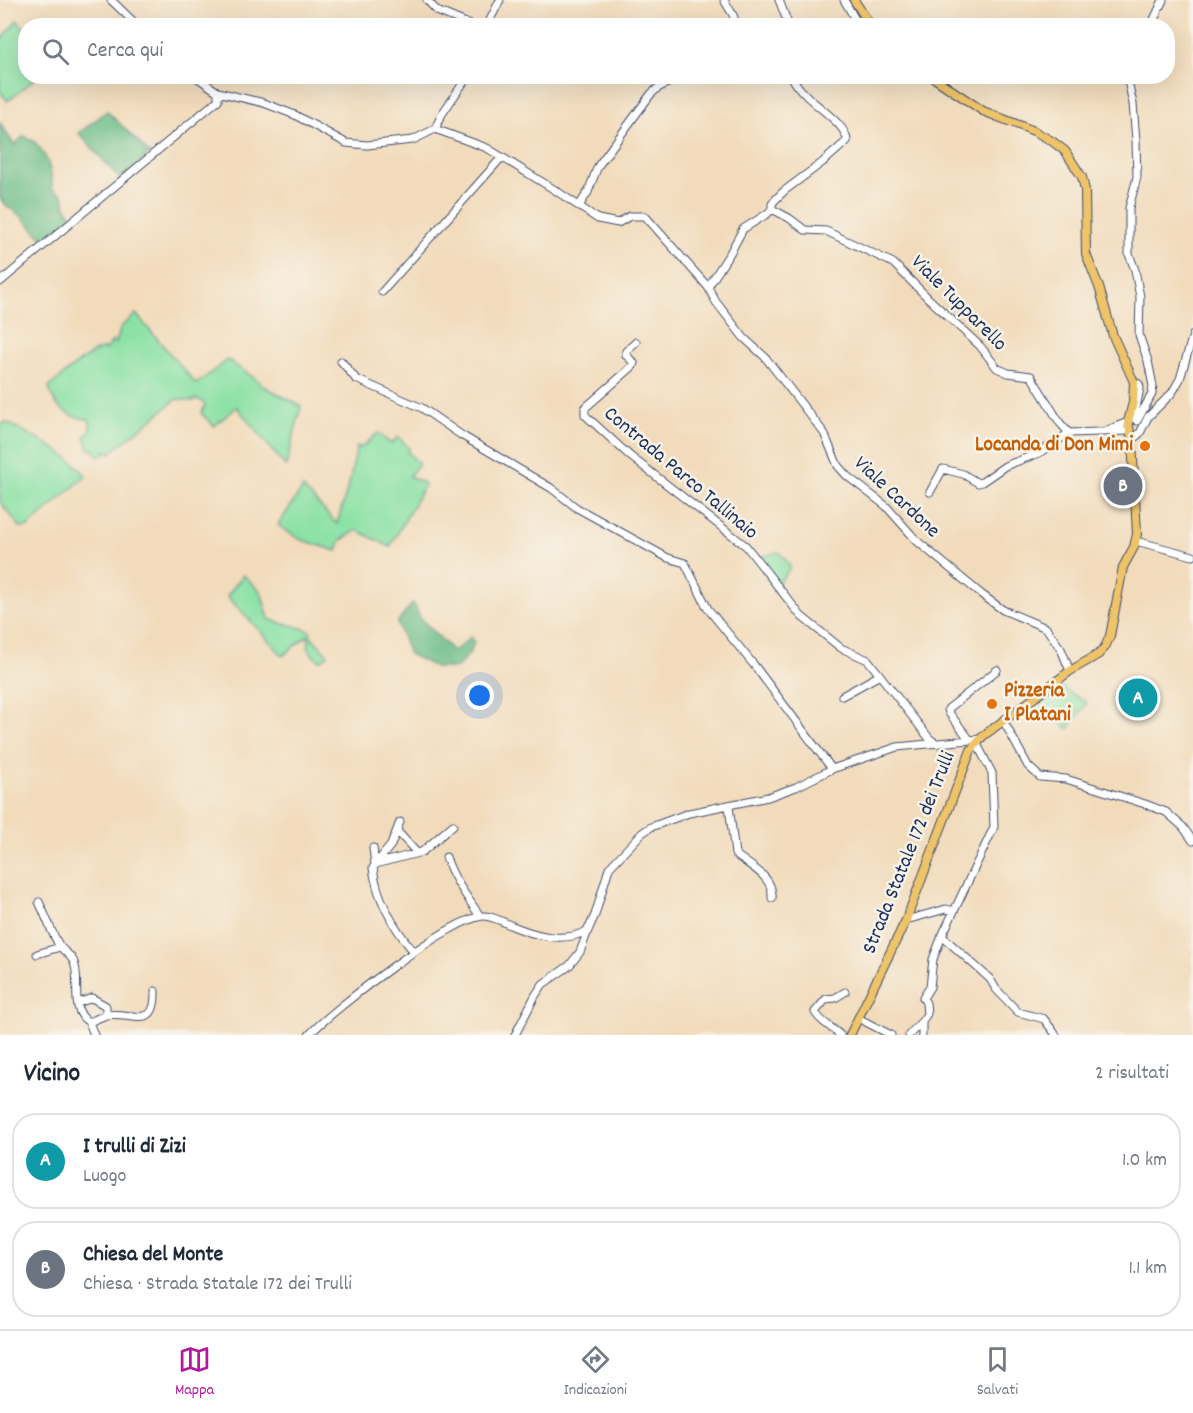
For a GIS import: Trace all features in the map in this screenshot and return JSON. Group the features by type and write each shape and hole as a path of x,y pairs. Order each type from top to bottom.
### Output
{"main road":[{"path":"854,0 866,18"},
{"path":"943,84 983,111 1034,131 1052,141 1075,163 1085,190 1086,254 1099,287 1113,336 1134,382"},
{"path":"947,84 973,105"},
{"name":"Strada Statale 172 dei Trulli","path":"850,1035 906,920 975,740 1070,671 1099,654 1109,641 1123,567 1136,541 1132,440 1128,426 1134,382"}],"street":[{"path":"111,0 130,18"},
{"path":"426,0 437,11 454,18"},
{"path":"491,18 500,0"},
{"path":"724,0 734,18"},
{"path":"779,0 786,18"},
{"path":"844,0 854,18"},
{"path":"1155,18 1163,0"},
{"path":"206,84 218,92 264,103 296,115 346,143 367,145 413,140 435,129 442,114 463,84"},
{"path":"435,129 486,148 579,206 588,192 598,166 651,94 666,84"},
{"path":"708,287 742,229 767,214 772,204 784,191 847,141 846,135 797,84"},
{"path":"1129,84 1133,104 1137,177 1130,208 1129,254 1135,270 1140,297 1139,335 1153,386 1152,394 1137,421 1134,418 1140,388 1139,384 1134,382"},
{"path":"0,282 218,100 218,92"},
{"path":"382,292 502,157"},
{"name":"Viale Cardone","path":"579,206 598,219 618,223 630,216 645,216 708,287 716,302 744,338 765,357 824,433 838,466 886,506 917,541 981,594 1003,610 1046,628 1061,649 1070,671"},
{"name":"Viale Tupparello","path":"772,208 805,230 826,231 894,263 980,346 997,368 1008,373 1031,376 1060,423 1069,433"},
{"path":"1132,440 1140,433 1148,417 1172,393 1184,367 1192,340"},
{"name":"Contrada Parco Tallinaio","path":"636,342 626,351 626,355 634,363 633,366 585,408 585,416 630,456 746,546 801,616 841,648 867,660 929,738 937,744"},
{"path":"341,361 356,379 422,408 461,435 551,488 577,508 668,558 685,563 708,609 754,665 832,769"},
{"path":"930,492 943,469 963,474 978,483 1005,466 1039,453 1069,433 1101,432 1128,426"},
{"path":"1136,541 1193,556"},
{"path":"909,1035 927,1014 923,998 930,987 933,958 994,827 993,773 975,740 949,713 948,709 997,670"},
{"path":"842,696 880,675"},
{"path":"1003,720 1032,772 1040,777 1066,779 1145,804 1166,813 1183,827 1193,841"},
{"path":"515,1035 543,984 569,966 580,952 609,868 642,833 667,819 768,797 796,787 832,769 897,747 975,740"},
{"path":"729,806 735,854 752,865 767,881 773,890 772,898"},
{"path":"375,865 391,845 400,822"},
{"path":"375,865 417,853 428,847 453,825"},
{"path":"397,831 417,853"},
{"path":"373,848 374,873 385,907 395,927 414,952"},
{"path":"446,857 460,888 480,916"},
{"path":"39,902 60,947 68,952 76,968 80,1015 89,1022 94,1035"},
{"path":"906,920 946,909 954,911"},
{"path":"309,1035 335,1010 414,952 461,922 480,916 491,917 548,938 581,934 590,928"},
{"path":"942,936 990,979 996,989 1018,1012 1044,1019 1056,1035"},
{"path":"37,954 60,947"},
{"path":"89,1022 106,1015 145,1017 155,1007 155,991"},
{"path":"840,1035 818,1017 816,1012 826,999 835,998 845,992"},
{"path":"78,1003 89,999 98,1000 106,1006 106,1015"},
{"path":"858,1018 891,1035"},
{"path":"922,1021 922,1034 931,1035"}],"green space":[{"path":"17,20 18,84 29,84 8,101 0,92 0,42"},
{"path":"107,111 150,154 120,179 79,133"},
{"path":"0,123 14,145 24,136 37,144 49,165 52,189 63,195 67,209 74,219 46,242 21,216 0,199"},
{"path":"136,314 196,384 228,360 260,382 259,384 301,406 286,467 237,407 214,426 201,413 205,406 197,399 193,401 177,399 110,453 105,450 104,455 99,457 95,451 89,449 85,436 90,428 89,419 68,414 58,406 49,387 86,357 101,349 107,349 112,341 116,343 121,327"},
{"path":"5,422 60,452 86,476 28,527 21,528 0,502 0,427"},
{"path":"378,433 391,444 398,437 409,448 408,452 419,464 409,476 425,484 390,547 357,530 340,541 337,551 299,539 278,525 303,488 337,524 357,446 361,448"},
{"path":"779,552 789,564 790,569 778,583 757,558"},
{"path":"243,575 261,592 269,619 311,632 310,635 328,655 322,660 314,657 309,648 310,641 307,636 283,656 227,596"},
{"path":"413,603 421,619 452,650 457,649 471,637 474,642 471,651 457,668 437,668 409,654 397,623"},
{"path":"1058,685 1087,703 1068,729 1037,703"}],"place":[{"name":"Locanda di Don Mimi","path":"1145,446"},
{"name":"Chiesa del Monte","path":"1123,486"},
{"name":"I trulli di Zizi","path":"1138,698"},
{"name":"Pizzeria I Platani","path":"992,704"}]}
